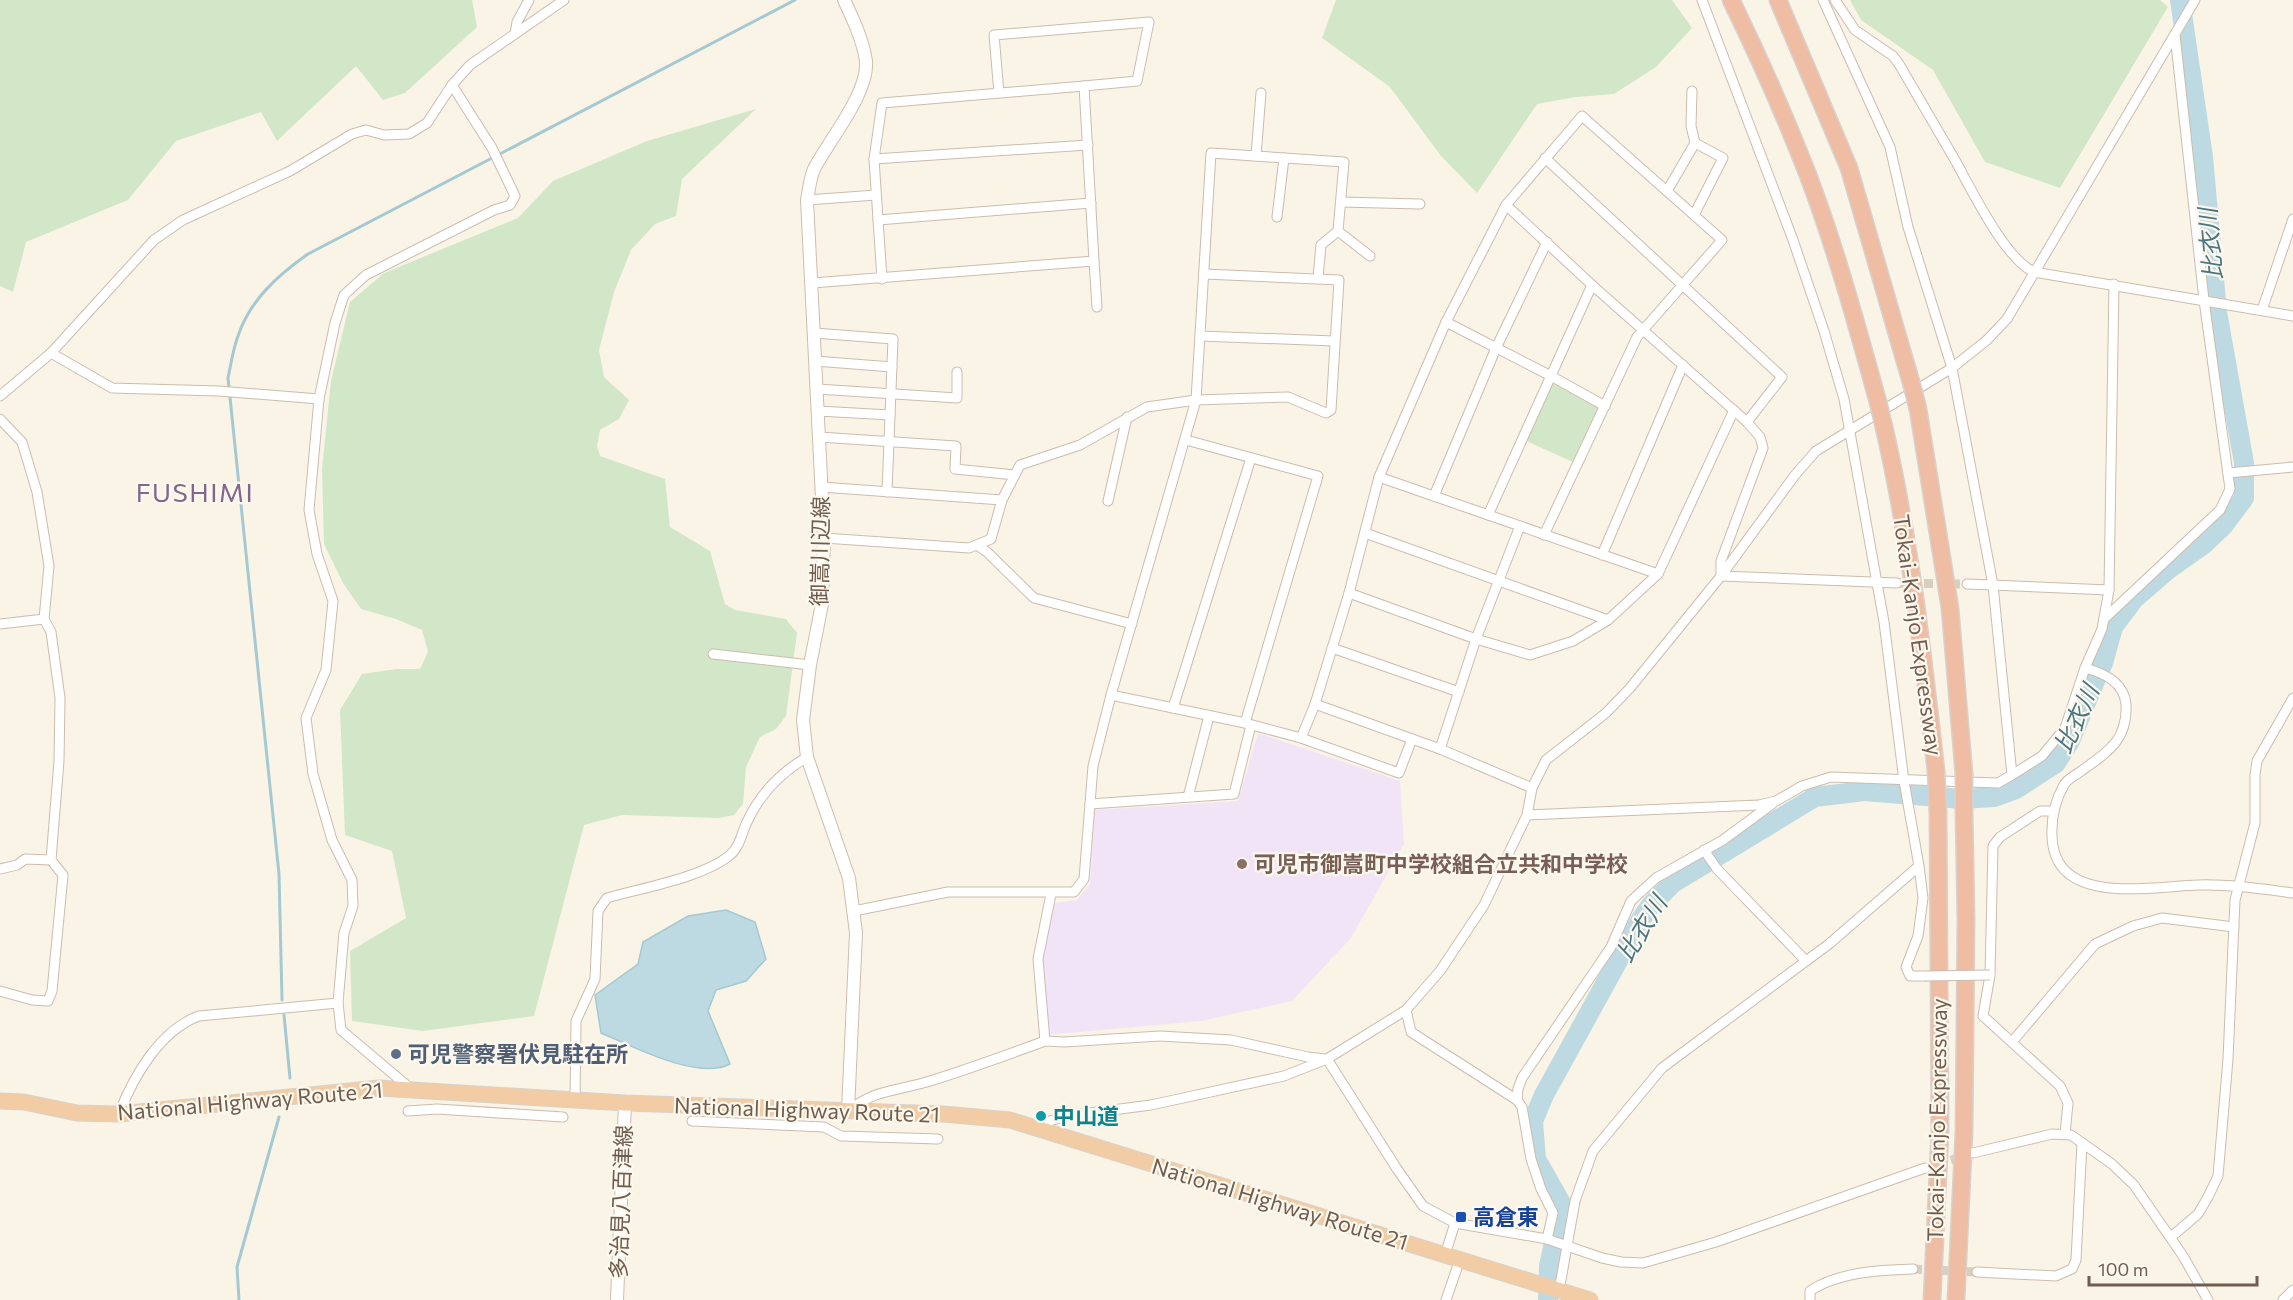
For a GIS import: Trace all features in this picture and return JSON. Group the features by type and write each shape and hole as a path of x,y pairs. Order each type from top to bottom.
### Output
{"highway":[{"name":"Tokai-Kanjo Expressway","path":"1731,0 1788,123 1809,177 1854,318 1884,426 1905,527 1920,623 1936,771 1938,812 1940,1131 1932,1300"},
{"name":"Tokai-Kanjo Expressway","path":"1778,0 1849,168 1911,382 1918,409 1950,608 1964,774 1966,920 1964,1132 1956,1300"},
{"name":"National Highway Route 21","path":"0,1101 24,1102 77,1113 119,1114 347,1090 411,1089 625,1104 943,1114 1010,1120 1590,1300"}],"main road":[{"name":"御嵩川辺線","path":"844,0 856,25 866,62 864,73 857,98 813,171 807,200 824,538 822,604 810,665 804,720 807,757 849,878 854,911 856,933 848,1111"},
{"name":"多治見八百津線","path":"617,1300 625,1104"}],"street":[{"path":"515,34 517,22 529,0"},
{"path":"2,390 51,353 154,240 183,220 290,171 352,134 366,130 384,135 409,134 427,123 452,85 470,64 564,0"},
{"path":"1702,0 1810,290 1844,399 1877,582 1904,781 1923,898 1918,936 1906,967 1910,976 1990,975"},
{"path":"1823,0 1890,147 1914,250 1952,368 1993,585 2012,775"},
{"path":"1835,0 1855,30 1893,56 1899,64 1985,212 2015,257 2034,272 2293,316"},
{"path":"1038,1128 1043,1123 1066,1116 1150,1106 1284,1077 1328,1059 1406,1010 1440,971 1484,906 1527,815 1533,788 1546,760 1606,713 1630,688 1721,576 1795,475 1816,451 1952,368 1988,340 2007,319 2194,0"},
{"path":"882,279 874,159 882,103 1084,86 1137,81 1149,22 994,35 999,93"},
{"path":"2104,619 2220,510 2230,489 2204,300 2175,35"},
{"path":"411,1089 341,1030 338,1002 344,933 353,906 352,880 332,840 314,774 306,718 326,670 333,601 317,554 309,510 319,399 335,322 344,295 366,276 494,210 510,205 515,196 492,148 452,85"},
{"path":"1084,86 1097,307"},
{"path":"1666,191 1695,143 1691,126 1692,91"},
{"path":"1256,156 1261,93"},
{"path":"1301,738 1315,704 1349,593 1379,477 1446,322 1506,205 1582,116 1722,240 1637,337 1544,535"},
{"path":"1694,215 1723,158 1695,143"},
{"path":"874,159 1088,145"},
{"path":"854,911 948,892 1051,894 1074,892 1084,879 1093,766 1111,695 1196,400 1211,153 1344,162 1338,231 1321,245 1318,278"},
{"path":"1277,217 1284,158"},
{"path":"1545,158 1782,377 1747,422"},
{"path":"807,200 876,195"},
{"path":"1341,202 1420,204"},
{"path":"878,220 1091,203"},
{"path":"1506,205 1592,285 1734,410 1760,437 1763,448 1721,561 1721,576"},
{"path":"2262,310 2293,219"},
{"path":"1338,231 1370,256"},
{"path":"1434,496 1496,348 1547,242"},
{"path":"812,283 1094,261"},
{"path":"824,538 969,548 991,539 1002,500 1020,465 1080,446 1147,407 1196,400 1288,397 1326,413 1331,410 1339,280 1204,274"},
{"path":"1517,1100 1522,1078 1611,947 1631,901 1656,878 1723,840 1776,801 1802,786 1831,777 1998,783 2042,756 2066,728 2085,668 2102,629 2109,590 2114,284"},
{"path":"1488,515 1592,285"},
{"path":"1446,322 1605,406"},
{"path":"814,333 893,339 887,492"},
{"path":"1200,336 1334,341"},
{"path":"51,353 112,388 218,391 319,399"},
{"path":"815,361 892,367"},
{"path":"1602,555 1683,365"},
{"path":"817,389 957,398 957,372"},
{"path":"1349,593 1476,639 1530,655 1573,641 1608,620 1658,574 1734,410"},
{"path":"818,411 890,415"},
{"path":"1108,501 1127,417"},
{"path":"0,419 22,442 37,492 49,566 44,619 51,632 60,698 51,860 63,875 52,991 48,1001 32,1000 0,991"},
{"path":"819,437 956,446 955,469 1015,475"},
{"path":"1090,804 1234,794 1248,724 1318,476 1186,440"},
{"path":"1173,708 1251,458"},
{"path":"2228,473 2293,467"},
{"path":"1379,477 1658,574"},
{"path":"821,487 1002,500"},
{"path":"1440,749 1476,639 1520,526"},
{"path":"1365,533 1608,620"},
{"path":"977,544 1034,598 1132,624"},
{"path":"1721,576 1897,583"},
{"path":"1968,585 2109,590"},
{"path":"0,624 44,619"},
{"path":"1332,648 1459,692"},
{"path":"713,654 810,665"},
{"path":"2085,668 2111,677 2125,696 2127,719 2119,741 2064,783 2053,811 2052,829 2056,859 2061,867 2079,880 2093,885 2125,888 2199,885 2293,893"},
{"path":"1111,695 1248,724 1301,738 1399,773 1412,739"},
{"path":"2171,1237 2198,1214 2218,1176 2228,1059 2235,900 2255,824 2257,761 2293,698"},
{"path":"1315,704 1440,749 1533,788"},
{"path":"1188,797 1209,716"},
{"path":"575,1101 576,1021 595,979 598,911 607,898 687,876 729,856 739,844 746,824 765,790 791,766 807,757"},
{"path":"1527,815 1759,805 1776,801"},
{"path":"2053,811 2040,811 2000,837 1993,846 1990,975 1983,1016 2060,1086 2068,1102 2065,1134"},
{"path":"1704,850 1717,869 1806,961"},
{"path":"0,869 17,865 26,859 51,860"},
{"path":"1559,1291 1575,1201 1593,1151 1662,1068 1806,961 1919,866"},
{"path":"1045,1041 1038,959 1051,894"},
{"path":"2012,1042 2095,945 2133,926 2162,918 2234,927"},
{"path":"119,1114 140,1071 157,1048 189,1020 199,1016 338,1002"},
{"path":"1406,1010 1411,1032 1517,1100 1522,1107 1531,1159 1541,1189 1553,1213 1547,1239"},
{"path":"848,1111 861,1100 877,1093 914,1086 1045,1041 1064,1042 1160,1035 1232,1040 1308,1057 1328,1059"},
{"path":"1328,1059 1397,1170 1423,1206 1455,1223 1547,1239 1621,1263 1643,1263 1716,1242 1925,1168"},
{"path":"408,1111 437,1109 563,1117"},
{"path":"692,1121 824,1127 841,1137 938,1139"},
{"path":"1973,1153 2052,1134 2071,1135 2112,1164 2134,1185 2171,1237 2208,1300"},
{"path":"1977,1272 2056,1276 2072,1269 2076,1260 2082,1143"},
{"path":"1446,1300 1455,1223"},
{"path":"1810,1300 1809,1291 1824,1281 1887,1269 1913,1269"},
{"path":"2283,1300 2293,1290"}],"shaded area":[{"name":"可児市御嵩町中学校組合立共和中学校","path":"1258,733 1400,781 1404,844 1351,938 1292,1001 1201,1021 1046,1035 1043,954 1054,903 1077,900 1090,884 1095,810 1238,801"}],"green space":[{"path":"0,0 472,0 477,27 405,93 383,100 356,66 277,141 261,112 176,141 128,200 26,242 13,292 0,286"},
{"path":"1336,0 1672,0 1692,28 1656,67 1614,94 1576,97 1537,104 1477,193 1441,156 1390,87 1322,38"},
{"path":"1850,0 2160,0 2168,7 2060,188 1985,162 1933,70 1861,20"},
{"path":"756,109 682,179 676,216 655,224 631,250 614,292 599,350 604,377 629,400 619,419 600,430 597,446 600,456 665,479 670,527 710,551 725,604 735,610 786,619 797,633 786,716 776,729 760,737 746,767 743,804 734,815 719,818 622,815 584,825 534,1016 423,1031 352,1021 350,951 406,918 392,851 345,835 340,710 362,674 396,669 420,669 428,652 422,630 396,619 361,609 343,583 324,544 322,469 331,381 350,302 384,273 518,218 553,181 647,141"},
{"path":"1552,380 1601,407 1575,463 1524,440"}],"water":[{"path":"726,910 755,922 766,959 746,981 716,990 708,1011 730,1064 717,1068 683,1065 647,1053 601,1033 595,995 638,964 643,942 688,916"}],"waterway":[{"path":"282,1000 279,874 228,378 243,323 266,289 308,254 795,0"},
{"name":"比衣川","path":"1548,1300 1549,1266 1562,1205 1536,1159 1533,1121 1544,1095 1641,919 1651,905 1673,883 1815,797 1864,791 1962,799 1994,797 2016,789 2056,763 2070,741 2103,663 2113,627 2134,599 2170,568 2204,544 2223,526 2244,498 2244,463 2217,312 2203,157 2180,0"},
{"path":"284,1015 290,1078"},
{"path":"239,1300 237,1267 279,1117"}],"tunnel":[{"path":"1897,583 1967,584"},
{"path":"1925,1168 1965,1156"},
{"path":"1913,1269 1977,1272"}],"place":[{"name":"可児市御嵩町中学校組合立共和中学校","path":"1242,864"},
{"name":"可児警察署伏見駐在所","path":"396,1054"},
{"name":"中山道","path":"1041,1116"},
{"name":"高倉東","path":"1461,1217"}],"district":[{"name":"FUSHIMI","path":"195,493"}]}
